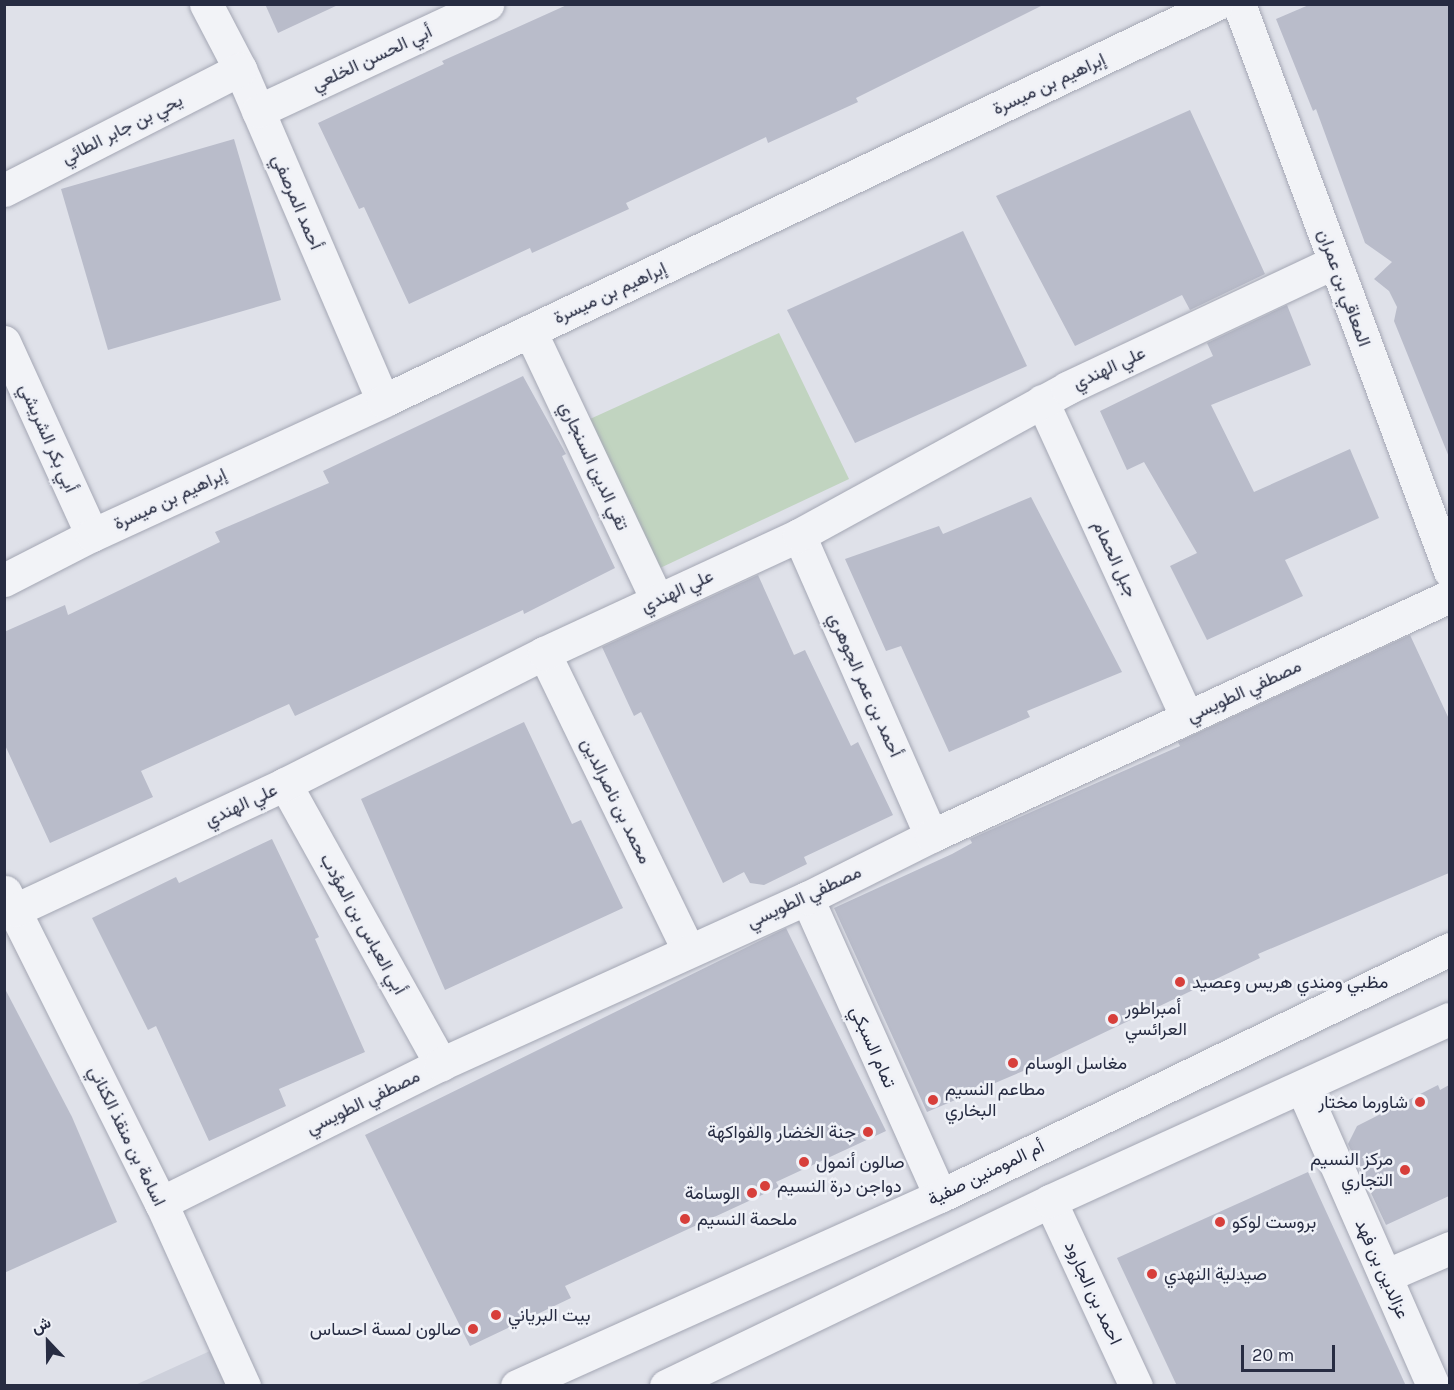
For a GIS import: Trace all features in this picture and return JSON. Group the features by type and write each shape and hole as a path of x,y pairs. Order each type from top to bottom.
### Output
{"street":[{"name":"أحمد المرصفي","path":"206,4 240,69 383,401"},
{"name":"أبي الحسن الخلعي","path":"258,111 487,4"},
{"name":"إبراهيم بن ميسرة","path":"4,580 92,535 383,401 1216,4"},
{"name":"المعاقي بن عمران","path":"1239,4 1449,571"},
{"name":"يحي بن جابر الطائي","path":"4,190 240,69"},
{"name":"علي الهندي","path":"10,900 285,784 544,653 799,535 1042,402 1335,262"},
{"name":"تقي الدين السنجاري","path":"530,331 657,600"},
{"name":"أبي بكر الشريشي","path":"4,342 92,535"},
{"name":"جبل الحمام","path":"1042,402 1187,717"},
{"name":"أحمد بن عمر الجوهري","path":"799,535 931,836"},
{"name":"مصطفي الطويسي","path":"161,1203 441,1064 688,949 807,898 931,836 1449,596"},
{"name":"محمد بن ناصرالدين","path":"544,653 688,949"},
{"name":"أبي العباس بن المؤدب","path":"285,784 441,1064"},
{"name":"تمام السبكي","path":"807,898 940,1196"},
{"name":"اسامة بن منقذ الكناني","path":"10,900 161,1203 244,1386"},
{"name":"أم المومنين صفية","path":"517,1386 940,1196 1449,949"},
{"path":"666,1386 1050,1201 1449,1019"},
{"name":"عزالدين بن فهد","path":"1302,1087 1433,1386"},
{"name":"احمد بن الجارود","path":"1050,1201 1137,1386"},
{"path":"1385,1276 1449,1248"}],"shaded area":[{"path":"210,1351 226,1385 133,1386"}],"green space":[{"path":"779,333 849,479 658,569 590,419"}],"building":[{"path":"265,4 340,4 278,33"},
{"path":"569,4 1045,4 856,98 858,102 768,143 766,137 626,203 629,209 532,253 530,248 409,304 364,207 359,209 318,123 444,64 442,61"},
{"path":"1311,4 1449,4 1449,457 1394,321 1397,307 1389,291 1374,279 1392,262 1365,243 1316,109 1313,111 1276,19"},
{"path":"1190,110 1265,274 1190,310 1182,295 1075,346 996,196"},
{"path":"234,139 281,300 108,350 61,189"},
{"path":"963,231 1027,366 855,443 787,310"},
{"path":"1287,305 1311,365 1211,405 1254,492 1350,449 1379,518 1285,560 1303,596 1207,640 1170,566 1197,553 1144,462 1127,470 1100,411 1213,356 1207,343"},
{"path":"523,376 566,454 562,456 615,568 524,614 523,610 295,716 289,704 141,771 153,797 50,843 4,743 4,632 65,605 68,615 220,542 215,532 329,483 323,471"},
{"path":"1031,497 1122,672 1027,711 1030,717 949,752 901,646 886,651 845,559 939,526 943,534"},
{"path":"758,575 794,655 805,650 851,746 858,742 893,815 804,857 807,864 764,885 750,883 744,872 723,883 641,712 634,716 602,647"},
{"path":"1410,635 1449,719 1449,873 1258,954 1260,958 1028,1069 927,1112 834,908 952,854 972,843 970,839 1180,746 1178,742"},
{"path":"524,722 572,824 581,820 623,908 445,990 361,799"},
{"path":"272,839 319,937 315,939 365,1052 279,1089 286,1106 209,1141 156,1026 148,1030 92,918 176,877 179,883"},
{"path":"786,928 886,1131 776,1182 779,1187 565,1286 571,1298 470,1346 365,1135"},
{"path":"4,987 72,1117 117,1222 4,1273"},
{"name":"مركز النسيم التجاري","path":"1438,1085 1440,1090 1449,1085 1449,1196 1386,1225 1348,1144 1357,1126"},
{"path":"1308,1172 1406,1386 1177,1386 1117,1258"}],"place":[{"name":"مظبي ومندي هريس وعصيد","path":"1180,982"},
{"name":"أمبراطور العرائسي","path":"1113,1019"},
{"name":"مغاسل الوسام","path":"1013,1063"},
{"name":"مطاعم النسيم البخاري","path":"933,1100"},
{"name":"شاورما مختار","path":"1420,1102"},
{"name":"جنة الخضار والفواكهة","path":"868,1132"},
{"name":"صالون أنمول","path":"804,1162"},
{"name":"مركز النسيم التجاري","path":"1405,1170"},
{"name":"دواجن درة النسيم","path":"765,1186"},
{"name":"الوسامة","path":"752,1193"},
{"name":"ملحمة النسيم","path":"685,1219"},
{"name":"بروست لوكو","path":"1220,1222"},
{"name":"صيدلية النهدي","path":"1152,1274"},
{"name":"بيت البرياني","path":"496,1315"},
{"name":"صالون لمسة احساس","path":"473,1329"}]}
